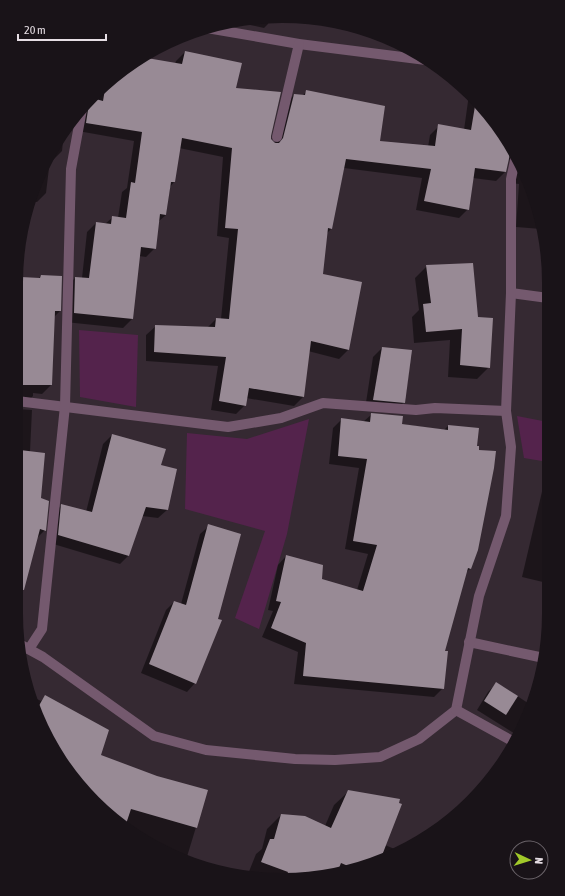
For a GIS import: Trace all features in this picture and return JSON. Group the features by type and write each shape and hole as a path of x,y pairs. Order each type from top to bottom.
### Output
{"street":[{"path":"221,30 299,44 412,58"},
{"path":"276,137 299,44"},
{"path":"80,122 70,169 65,406 42,629 25,647 154,736 206,750 295,759 335,760 380,757 419,739 456,710 478,596 506,516 511,447 506,411 510,293 511,179 514,166"},
{"path":"510,293 542,297"},
{"path":"23,402 65,406 228,427 281,418 323,403 416,410 436,408 506,411"},
{"path":"470,642 538,657"},
{"path":"456,710 509,739"}],"shaded area":[{"path":"79,330 138,335 136,407 80,397"},
{"path":"517,416 542,421 542,461 524,458"},
{"path":"309,419 287,534 259,629 235,618 265,531 185,509 187,433 247,439"}],"building":[{"path":"185,51 242,63 236,88 281,92 271,136 271,139 275,143 279,143 283,138 294,94 305,95 306,90 385,106 380,141 435,146 438,124 471,130 475,108 498,138 509,157 506,172 475,168 469,210 424,201 431,169 346,159 332,229 328,228 323,274 362,282 349,350 311,341 304,397 249,388 246,406 219,401 226,357 154,352 155,325 215,327 216,318 229,319 238,229 225,228 232,148 182,138 175,182 171,182 166,215 160,214 156,249 141,247 133,319 74,313 75,277 89,278 96,222 111,224 112,216 126,218 131,182 135,183 142,132 86,123 88,110 98,100 103,101 104,94 111,87 152,59 182,64"},
{"path":"473,263 478,317 493,318 490,368 460,365 462,329 426,332 423,304 431,303 426,265"},
{"path":"41,275 62,276 61,311 55,311 52,385 23,385 23,277 40,278"},
{"path":"382,347 412,350 405,403 373,400"},
{"path":"371,413 403,416 402,424 448,430 448,425 479,428 477,446 479,446 479,450 496,451 478,550 471,569 468,568 445,651 448,651 444,689 303,676 306,643 271,628 281,602 276,601 286,555 323,565 322,579 363,591 377,545 353,541 367,459 338,456 341,418 370,422"},
{"path":"112,434 166,449 161,465 177,469 168,510 146,507 129,556 58,535 61,504 92,512"},
{"path":"23,450 45,453 41,498 49,501 46,531 40,529 24,590"},
{"path":"208,524 241,534 218,619 222,620 196,684 149,664 174,601 186,605"},
{"path":"496,682 518,696 506,715 484,701"},
{"path":"45,695 109,730 101,755 157,776 208,790 197,828 131,809 127,821 111,809 87,785 67,758 50,728 40,704"},
{"path":"348,790 400,799 399,803 402,804 382,853 350,864 346,865 341,863 340,866 316,871 288,873 261,862 270,839 274,839 281,814 305,816 331,828"}]}
